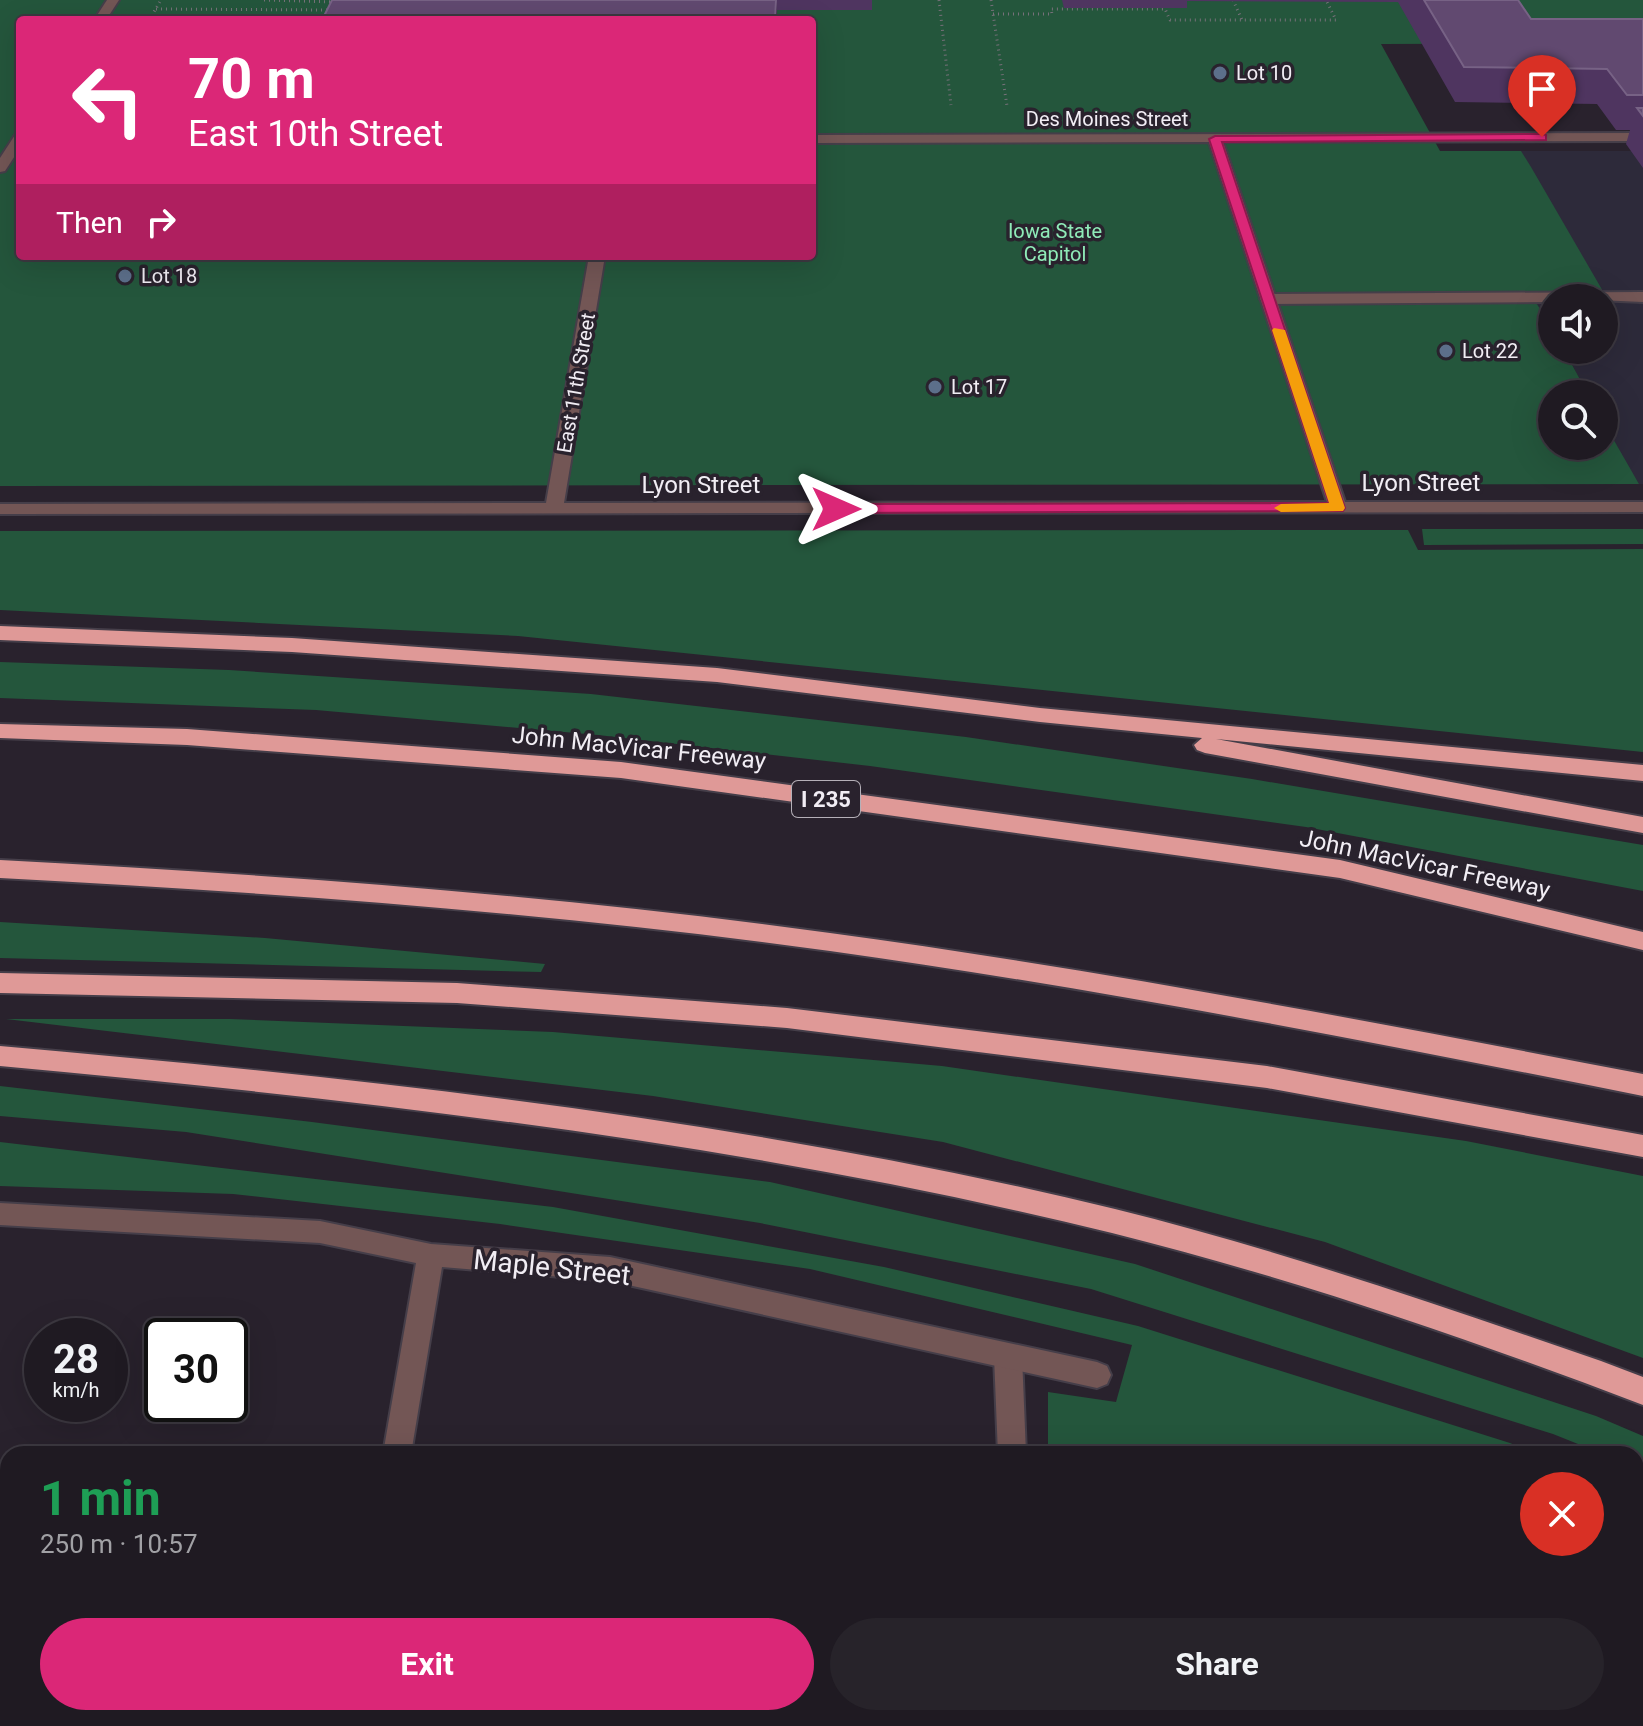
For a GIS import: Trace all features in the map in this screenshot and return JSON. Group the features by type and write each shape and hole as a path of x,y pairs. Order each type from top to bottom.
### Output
{"highway":[{"path":"0,633 292,645 717,675 1040,715 1643,773"},
{"path":"1040,715 1643,825"},
{"name":"John MacVicar Freeway","path":"0,731 187,737 621,770 1340,869 1643,941"},
{"path":"0,869 245,882 714,927 1063,977 1427,1042 1643,1085"},
{"path":"0,983 457,993 787,1018 1267,1077 1643,1146"},
{"path":"0,1056 141,1068 548,1115 820,1158 1064,1209 1321,1279 1643,1391"}],"street":[{"name":"Des Moines Street","path":"816,139 1643,137"},
{"path":"1215,139 1338,508"},
{"path":"0,168 16,145"},
{"name":"East 11th Street","path":"554,509 596,260"},
{"path":"1268,299 1643,297"},
{"name":"Lyon Street","path":"0,509 1643,507"},
{"name":"Maple Street","path":"0,1214 320,1232 431,1255 610,1269 1097,1375"},
{"path":"398,1446 431,1255"},
{"path":"1008,1356 1012,1446"}],"path":[{"path":"152,16 161,0"},
{"path":"156,9 333,10 337,1 264,0"},
{"path":"939,0 952,114"},
{"path":"991,0 1009,114"},
{"path":"1233,0 1242,20"},
{"path":"993,14 1052,14 1051,9 1165,9 1170,20 1336,20 1327,2"}],"shaded area":[{"path":"1521,151 1643,151 1643,484 1639,484 1618,449 1618,380 1580,380 1572,364 1618,364 1618,284 1538,284 1538,307 1529,293"}],"green space":[{"name":"Iowa State Capitol","path":"0,0 1643,0 1643,43 1381,44 1440,151 1521,151 1599,284 1538,284 1538,293 1530,293 1538,306 1538,364 1572,364 1580,380 1538,380 1538,460 1618,460 1618,447 1639,484 0,486"},
{"path":"1422,529 1643,529 1643,544 1424,545"},
{"path":"1408,530 1418,550 1643,549 1643,752 518,636 0,610 0,531"},
{"path":"0,662 229,670 591,694 966,737 1252,779 1643,845 1643,891 1306,827 870,766 598,735 316,710 0,698"},
{"path":"0,922 265,938 545,964 541,972 0,958"},
{"path":"6,1019 230,1019 553,1032 942,1066 1466,1141 1643,1176 1643,1358 1325,1242 943,1142 653,1096"},
{"path":"0,1086 312,1122 770,1182 1135,1264 1596,1416 1643,1436 1643,1446 1583,1446 1091,1289 760,1223 186,1132 0,1116"},
{"path":"0,1142 553,1207 884,1267 1138,1326 1517,1446 1048,1446 1048,1392 1116,1402 1132,1345 810,1269 500,1224 233,1194 0,1186"}],"building":[{"path":"332,0 776,0 775,16 324,16"},
{"path":"1424,0 1518,0 1531,19 1643,19 1643,95 1627,95 1607,69 1464,67"}],"slow traffic":[{"path":"1279,330 1338,508 1281,508"}],"place":[{"name":"Lot 10","path":"1220,73"},
{"name":"Lot 18","path":"125,276"},
{"name":"Lot 22","path":"1446,351"},
{"name":"Lot 17","path":"935,387"}],"route":[{"path":"836,509 1338,508 1215,139 1542,137"}]}
